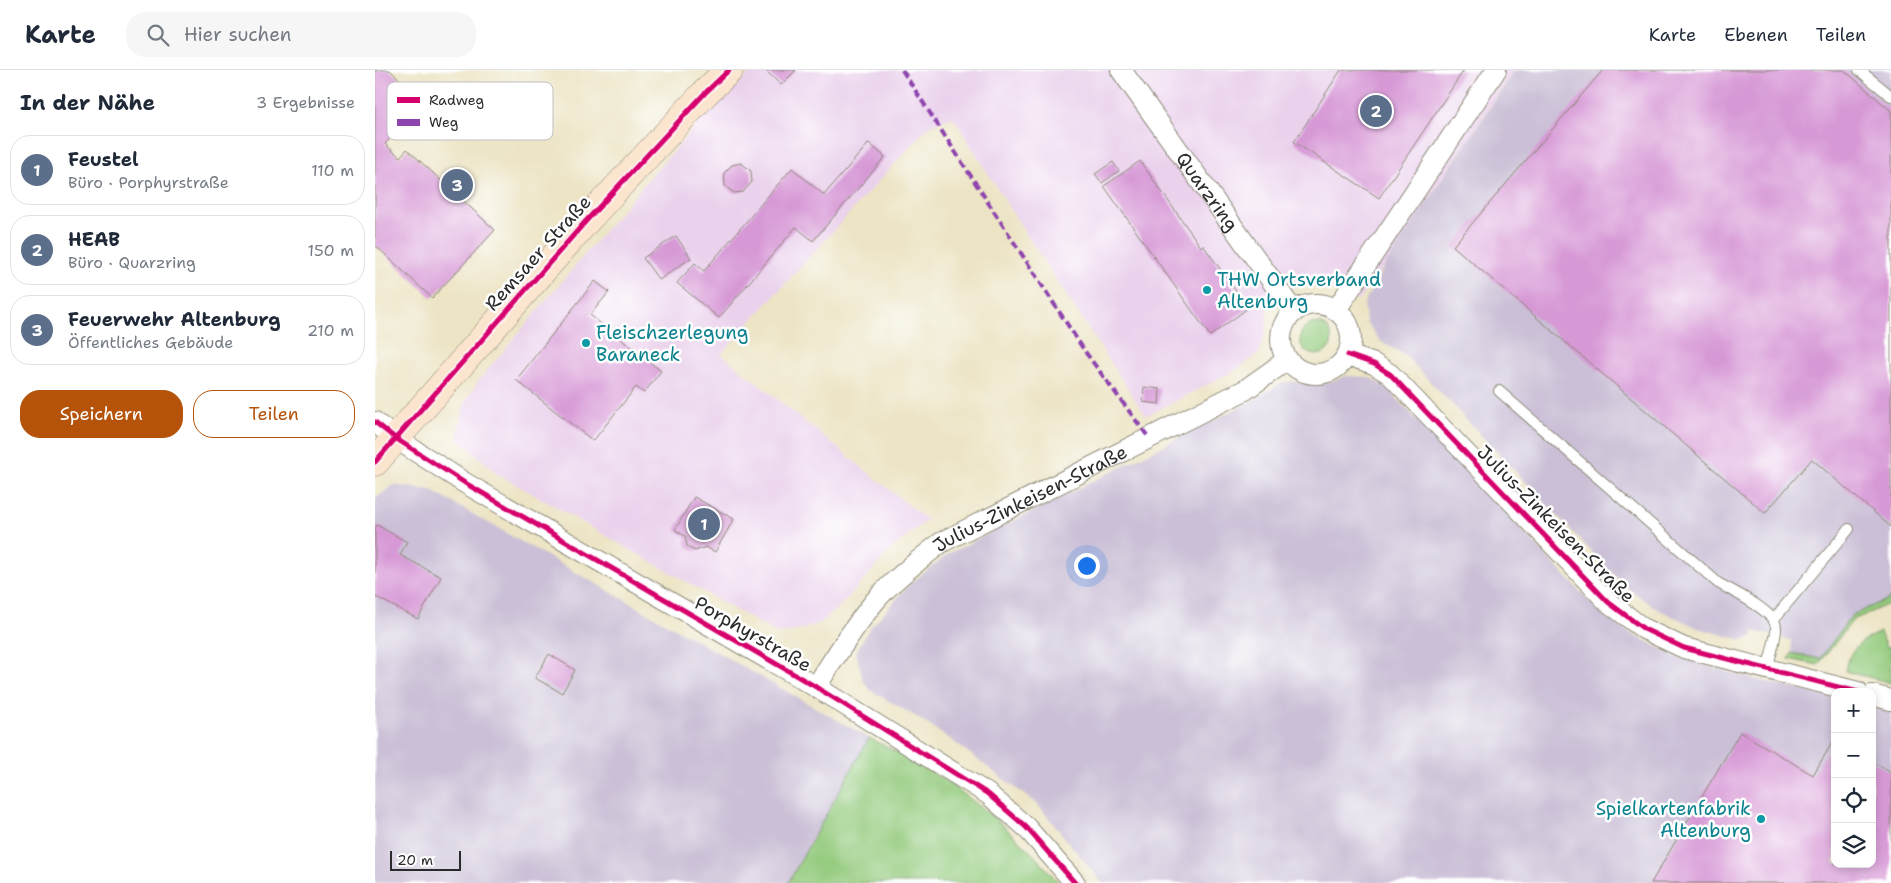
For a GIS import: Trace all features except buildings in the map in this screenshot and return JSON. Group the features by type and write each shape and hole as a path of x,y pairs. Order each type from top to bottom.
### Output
{"street":[{"name":"Remsaer Straße","path":"375,462 385,430 729,70"},
{"name":"Quarzring","path":"1121,70 1294,312"},
{"path":"1336,310 1496,70"},
{"path":"1315,304 1336,310 1343,317 1351,335 1351,345 1347,355 1331,372 1319,375 1306,374 1295,368 1287,360 1281,345 1282,329 1287,320 1294,312 1304,306 1315,304"},
{"name":"Julius-Zinkeisen-Straße","path":"1347,355 1374,364 1390,374 1608,602 1644,629 1684,648 1841,688"},
{"name":"Julius-Zinkeisen-Straße","path":"816,688 843,644 876,600 908,569 942,542 1245,390 1287,360"},
{"name":"Porphyrstraße","path":"385,430 465,483 816,688 988,794 1026,827 1075,883"},
{"path":"1876,696 1891,700"}],"lane":[{"path":"1859,70 1891,96"},
{"path":"1499,391 1718,583 1758,606 1774,619 1777,628 1767,670"},
{"path":"1774,619 1849,529"}],"shaded area":[{"path":"753,70 1514,70 1387,262 1359,301 1309,280 1267,301 1267,327 1259,353 1236,370 1146,416 1019,223 953,117 929,126 721,354 927,520 891,549 841,605 820,623 800,630 778,634 496,473 457,437 464,404 479,380 652,175 701,121"},
{"path":"1515,70 1891,70 1891,598 1852,615 1820,659 1792,653 1791,640 1754,631 1752,637 1741,640 1698,628 1655,608 1628,588 1405,355 1381,342 1366,322 1364,303 1387,262"},
{"path":"1346,376 1368,377 1384,385 1600,612 1626,631 1679,658 1743,676 1831,697 1831,868 1876,868 1876,708 1891,712 1891,883 1102,883 1038,805 950,739 870,690 863,680 856,652 869,629 911,583 948,554 1242,406 1282,383 1292,381 1323,384"},
{"path":"394,485 430,490 869,738 788,883 375,883 375,499"}],"green space":[{"path":"1316,323 1328,327 1332,339 1328,351 1316,355 1304,351 1300,339 1304,327"},
{"path":"1891,598 1891,603 1853,620 1818,665 1789,659 1792,653 1820,659 1852,615"},
{"path":"1880,632 1886,648 1891,646 1891,683 1845,671 1853,651 1861,643"},
{"path":"869,738 922,767 972,800 1017,839 1059,883 788,883"}],"marked path":[{"path":"902,70 1086,353 1149,438"}],"cycle path":[{"path":"375,462 586,221 705,93 729,70"},
{"path":"1348,355 1374,364 1390,374 1608,602 1644,629 1684,648 1842,688"},
{"path":"375,422 395,438 465,483 816,687 988,794 1026,827 1075,883"}],"place":[{"name":"HEAB","path":"1376,111"},
{"name":"Feuerwehr Altenburg","path":"457,185"},
{"name":"THW Ortsverband Altenburg","path":"1207,290"},
{"name":"Fleischzerlegung Baraneck","path":"586,343"},
{"name":"Feustel","path":"704,524"},
{"name":"Spielkartenfabrik Altenburg","path":"1761,819"}]}
